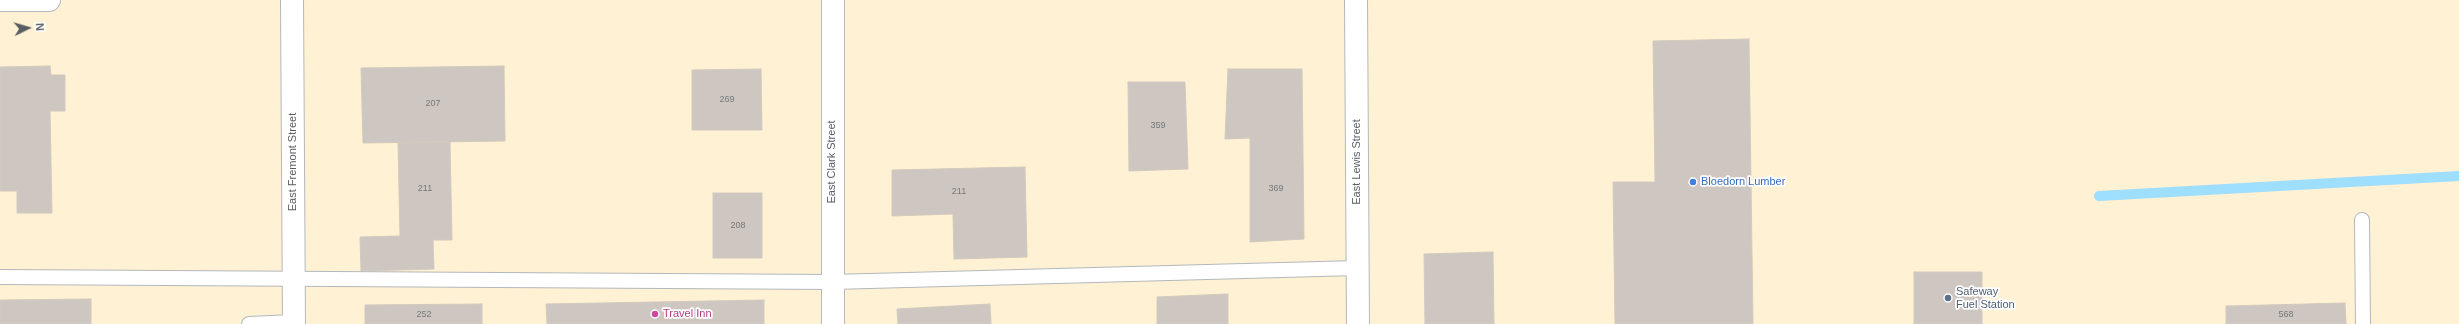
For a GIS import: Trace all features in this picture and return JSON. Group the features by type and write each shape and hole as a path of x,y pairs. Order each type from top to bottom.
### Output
{"street":[{"path":"0,0 49,0"},
{"name":"East Fremont Street","path":"292,0 294,323"},
{"name":"East Clark Street","path":"833,0 833,324"},
{"name":"East Lewis Street","path":"1356,0 1358,324"}],"lane":[{"path":"2362,220 2363,324"},
{"path":"0,277 294,277 832,282 1357,268"},
{"path":"249,324 294,323"}],"shaded area":[{"path":"0,0 2459,0 2459,324 0,324"}],"building":[{"name":"Bloedorn Lumber","path":"1749,39 1753,324 1615,324 1613,182 1655,182 1653,41"},
{"path":"50,66 51,75 65,75 65,111 50,111 52,213 17,213 17,191 0,191 0,67"},
{"path":"504,66 505,141 363,143 361,68"},
{"path":"761,69 762,130 692,130 692,70"},
{"path":"1228,69 1302,69 1304,239 1250,242 1250,138 1225,139"},
{"path":"1128,82 1185,82 1188,169 1129,171"},
{"path":"450,142 452,240 433,240 434,269 361,271 360,237 400,236 398,143"},
{"path":"1025,167 1027,257 954,259 953,214 892,216 892,170"},
{"path":"713,193 762,193 762,258 713,258"},
{"path":"1493,252 1494,324 1425,324 1424,254"},
{"name":"Safeway Fuel Station","path":"1914,272 1982,272 1982,324 1914,324"},
{"path":"1228,294 1228,324 1157,324 1157,297"},
{"path":"91,299 91,324 0,324 0,300"},
{"name":"Travel Inn","path":"764,300 764,324 547,324 546,304"},
{"path":"2345,303 2346,324 2226,324 2226,306"},
{"path":"482,304 482,324 365,324 365,305"},
{"path":"990,304 991,324 898,324 897,309"}],"waterway":[{"path":"2099,196 2459,176"}],"place":[{"name":"Bloedorn Lumber","path":"1693,182"},
{"name":"Safeway Fuel Station","path":"1948,298"},
{"name":"Travel Inn","path":"655,314"}]}
